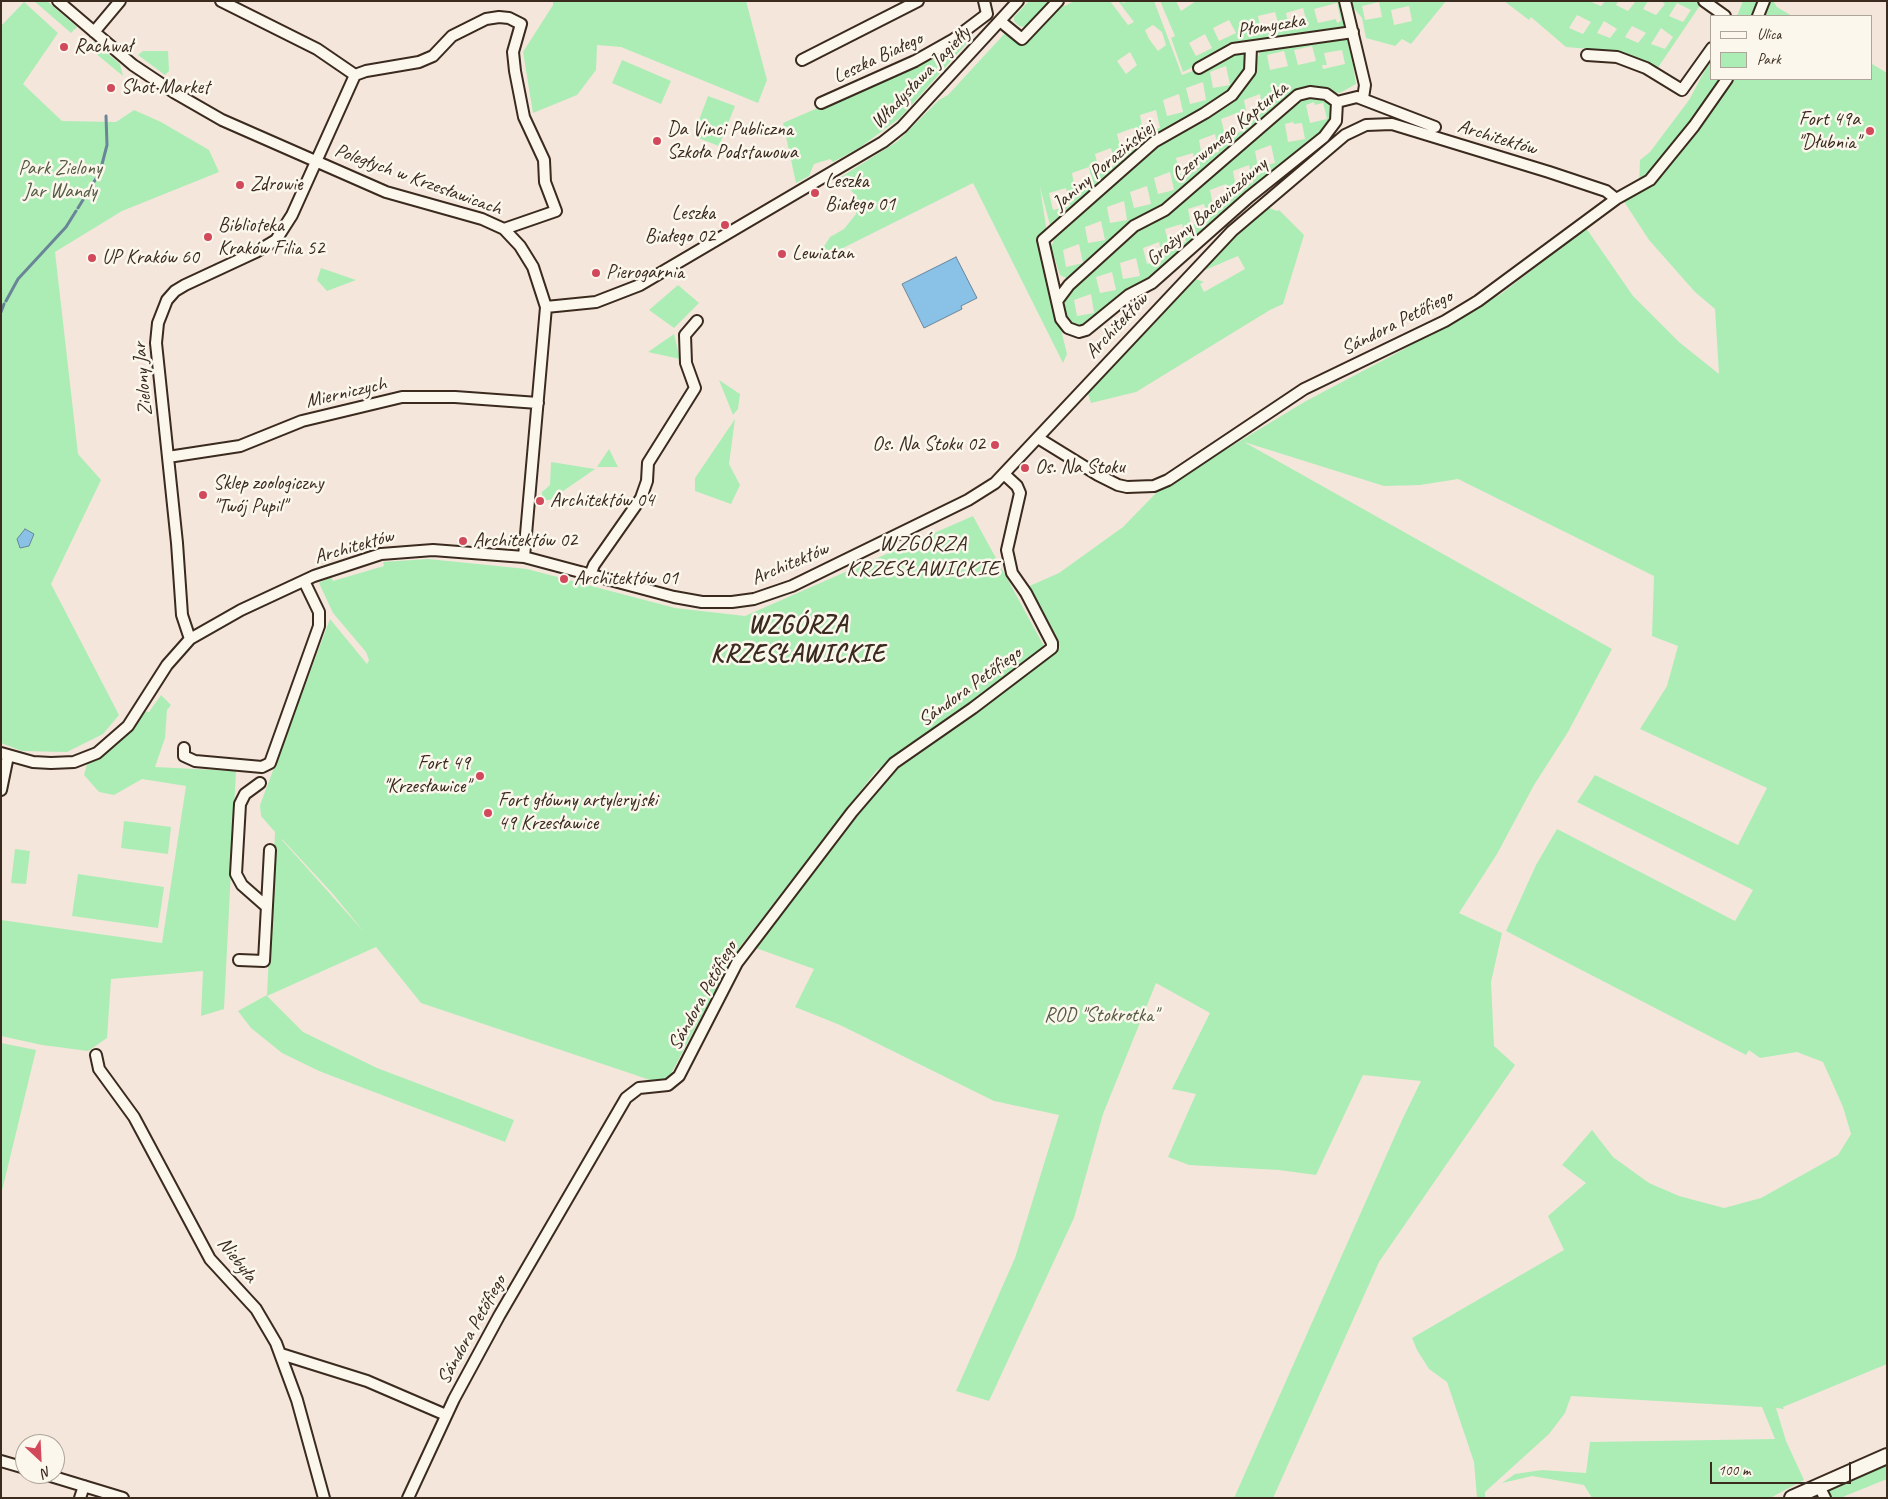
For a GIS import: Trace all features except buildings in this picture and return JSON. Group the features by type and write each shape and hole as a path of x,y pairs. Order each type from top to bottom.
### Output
{"street":[{"name":"Poległych w Krzesławicach","path":"58,1 133,65 188,101 222,120 386,192 482,219 504,230 520,246 533,267 546,307 524,557"},
{"path":"94,32 120,1"},
{"path":"221,1 317,49 355,75 366,71 419,62 433,56 452,36 486,19 509,18 521,24 513,52 515,71 524,117 544,160 545,182 556,212 504,230"},
{"path":"802,60 918,1"},
{"name":"Leszka Białego","path":"821,103 915,61 954,40 986,14 984,1"},
{"name":"Władysława Jagiełły","path":"546,307 596,302 640,285 879,145 902,127 1018,1"},
{"path":"1000,21 1022,39 1058,1"},
{"path":"1345,1 1364,85 1363,98"},
{"path":"1704,1 1724,15"},
{"path":"1758,15 1764,1"},
{"name":"Płomyczka","path":"1199,68 1233,49 1251,48 1353,32"},
{"name":"Janiny Porazińskiej","path":"1079,332 1065,325 1057,301 1043,240 1154,142 1232,95 1250,71 1251,48"},
{"path":"1587,56 1617,57 1646,68 1682,90 1710,51"},
{"name":"Zielony Jar","path":"190,639 182,614 156,333 167,300 175,291 256,252 276,240 290,221 355,75"},
{"name":"Sándora Petőfiego","path":"1038,438 1109,482 1127,487 1154,486 1179,474 1304,389 1445,321 1478,301 1616,199 1650,180 1694,126 1726,80"},
{"name":"Czerwonego Kapturka","path":"1057,301 1068,285 1134,226 1165,210 1298,94 1310,92 1326,94 1337,102"},
{"path":"1337,102 1350,97 1363,98 1385,109 1435,127"},
{"name":"Grażyny Bacewiczówny","path":"1079,332 1090,328 1129,294 1152,283 1249,197 1324,137 1336,121 1337,102"},
{"name":"Architektów","path":"5,755 33,762 51,763 74,762 97,753 128,726 167,665 190,639 241,610 304,581 362,559 400,551 452,550 524,557 690,600 723,602 754,599 792,586 986,490 1004,474 1052,420 1232,231 1345,135 1357,129 1374,124 1392,124 1606,191 1616,199"},
{"path":"1052,278 1068,285"},
{"path":"590,575 594,565 641,498 647,481 648,463 695,388 688,371 686,335 697,321"},
{"name":"Mierniczych","path":"168,457 240,446 302,421 402,397 455,397 538,403"},
{"name":"Sándora Petőfiego","path":"408,1498 446,1415 498,1316 622,1105 639,1088 668,1084 679,1076 737,963 862,800 894,763 973,708 1052,648 1052,643 1026,593 1012,573 1007,550 1020,493 1017,486 1004,474"},
{"path":"184,748 184,756 195,761 262,767 270,763 319,626 319,612 304,581"},
{"path":"1,790 5,755"},
{"path":"260,784 245,794 240,804 236,874 242,885 267,907"},
{"path":"239,960 264,961 270,850"},
{"name":"Niebyła","path":"96,1055 100,1069 134,1118 210,1259 256,1309 281,1354 297,1400 324,1498"},
{"path":"281,1354 367,1382 446,1415"},
{"path":"1792,1498 1822,1492 1887,1456"},
{"path":"1,1461 15,1465"},
{"path":"65,1480 124,1498"},
{"path":"80,1498 84,1486"}],"green space":[{"path":"34,1 47,1 77,27 71,33"},
{"path":"553,1 746,1 767,80 758,103 621,47 597,45 596,70 577,95 533,113 523,52 553,5"},
{"path":"1029,1 1052,1 1025,27 1019,26 1014,21 1014,17"},
{"path":"1074,1 1110,1 1128,25 1134,22 1118,1 1124,3 1128,1 1154,1 1182,75 1243,52 1247,53 1247,62 1237,81 1219,99 1191,118 1144,142 1145,145 1132,157 1122,162 1123,166 1108,179 1099,181 1100,185 1062,219 1050,225 1040,187 1047,233 1039,240 1067,354 1063,363 973,183 823,258 820,253 830,237 844,229 856,214 854,194 841,177 898,141 939,100 948,95 1006,32 1022,44 1060,4 1065,6","holes":["1153,25 1162,32 1166,45 1158,51 1145,30","1130,52 1137,65 1126,74 1117,61","1226,66 1230,85 1213,88 1210,72","1203,82 1206,100 1190,104 1186,88","1179,94 1183,112 1167,116 1163,100","1156,110 1160,128 1143,131 1140,115","1133,128 1137,146 1121,150 1117,134","1111,148 1115,166 1099,170 1095,154","1089,167 1093,185 1075,189 1072,173","1066,188 1070,206 1053,210 1049,193"]},
{"path":"1160,1 1176,1 1181,11 1196,1 1339,1 1345,28 1235,46 1183,72 1171,38 1175,36","holes":["1337,3 1341,21 1337,23 1336,19 1318,23 1314,9","1303,8 1307,23 1289,27 1286,13","1275,12 1279,27 1261,31 1258,16","1229,20 1236,33 1219,41 1213,28","1205,34 1212,48 1196,56 1189,43"]},
{"path":"1351,1 1446,1 1411,44 1402,39 1395,46 1366,38 1362,18 1352,6","holes":["1379,2 1382,17 1365,20 1362,6","1409,6 1412,21 1394,25 1391,10"]},
{"path":"1504,1 1589,1 1601,6 1605,1 1618,1 1616,5 1628,11 1636,1 1648,1 1643,9 1656,15 1665,4 1661,1 1697,1 1701,4 1657,69 1623,52 1566,47 1531,17 1529,20","holes":["1677,3 1691,10 1683,22 1669,16","1577,15 1591,22 1583,34 1569,28","1604,21 1617,29 1610,38 1597,33","1632,26 1646,33 1638,43 1625,37","1661,28 1673,37 1665,49 1651,44"]},
{"path":"1743,1 1773,1 1777,7 1790,15 1737,15"},
{"name":"Park Zielony Jar Wandy","path":"24,2 58,33 23,84 62,121 116,122 134,110 161,122 209,150 219,172 122,211 55,252 78,454 101,480 51,584 119,715 103,734 67,752 22,751 1,743 1,26"},
{"path":"974,35 900,118 859,148 833,162 830,159 814,164 809,176 796,183 783,123 940,55 955,43"},
{"path":"1349,39 1356,84 1340,93 1312,88 1291,94 1167,203 1159,205 1159,209 1137,220 1068,279 1060,275 1051,247 1055,237 1162,141 1193,125 1254,71 1260,50","holes":["1312,46 1316,61 1298,65 1294,50","1342,50 1345,64 1323,69 1322,65 1327,65 1324,53","1284,51 1288,66 1270,70 1267,55","1260,94 1263,112 1247,116 1244,100","1237,113 1241,132 1225,135 1221,119","1215,134 1219,152 1202,156 1199,140","1193,153 1197,171 1180,174 1176,158","1170,172 1174,190 1158,194 1154,178","1147,186 1151,204 1134,208 1130,192","1124,201 1127,220 1110,223 1107,207","1101,221 1105,240 1088,243 1085,227","1079,244 1083,263 1066,267 1063,250"]},
{"path":"94,42 120,64 123,76 89,48"},
{"path":"143,51 168,51 169,71 165,75 138,55"},
{"path":"622,60 671,81 661,104 612,83"},
{"name":"ROD \"Stokrotka\"","path":"1710,61 1710,80 1873,80 1873,65 1887,73 1887,1364 1783,1407 1784,1409 1776,1408 1786,1441 1804,1480 1770,1498 1592,1498 1584,1485 1532,1476 1502,1483 1515,1474 1542,1470 1586,1473 1590,1442 1775,1439 1762,1407 1571,1396 1565,1413 1549,1434 1485,1492 1485,1498 1477,1498 1474,1462 1447,1382 1429,1369 1412,1338 1564,1250 1548,1216 1586,1183 1562,1165 1592,1130 1613,1157 1649,1183 1679,1196 1724,1208 1761,1198 1838,1155 1851,1134 1843,1107 1823,1062 1797,1052 1760,1058 1749,1050 1746,1055 1506,931 1536,865 1557,829 1735,921 1753,890 1577,802 1595,775 1738,845 1767,788 1640,729 1667,686 1678,646 1652,636 1654,576 1458,479 1420,485 1384,486 1244,442 1612,649 1568,732 1534,785 1497,854 1459,913 1502,933 1491,982 1494,1046 1515,1065 1379,1262 1273,1498 1234,1498 1421,1081 1363,1075 1316,1175 1279,1170 1189,1165 1168,1157 1196,1094 1172,1089 1210,1013 1156,983 1103,1114 1074,1218 989,1401 956,1391 1015,1258 1059,1115 994,1101 840,1025 795,1007 814,969 753,947 888,774 1060,648 1025,588 1059,573 1123,527 1159,490 1306,401 1395,354 1501,294 1586,228 1633,296 1679,342 1719,374 1715,309 1695,292 1649,240 1623,200 1639,187 1640,160 1650,152 1689,100"},
{"path":"708,96 735,106 719,146 693,136"},
{"path":"1311,97 1328,99 1333,103 1332,123 1148,281 1089,326 1078,328 1067,320 1063,307 1068,292 1141,228 1165,216 1292,105","holes":["1314,102 1315,105 1323,103 1327,119 1310,123 1306,105","1293,122 1294,124 1302,123 1305,139 1288,142 1285,124","1271,145 1275,163 1258,167 1255,151","1249,165 1253,183 1236,187 1233,171","1226,184 1230,202 1213,206 1210,190","1204,204 1208,222 1191,225 1188,209","1182,224 1186,242 1169,245 1165,229","1159,242 1163,260 1147,264 1143,248","1136,258 1140,276 1123,279 1120,263","1112,272 1116,290 1100,293 1096,277","1091,294 1094,313 1077,316 1074,300"]},
{"path":"1269,208 1279,210 1304,235 1283,304 1270,310 1136,392 1091,403 1087,391 1193,278 1204,282 1200,284 1204,292 1245,269 1238,256 1198,273 1235,234"},
{"path":"321,268 356,280 327,291 317,280"},
{"path":"678,285 699,303 674,328 649,310"},
{"path":"674,334 680,359 648,352"},
{"path":"719,380 740,394 738,409 733,415"},
{"path":"735,419 729,464 740,485 731,504 695,491 695,478"},
{"path":"609,449 618,467 597,467"},
{"path":"551,462 595,469 550,500 542,500 542,492 550,485"},
{"path":"973,516 1045,648 876,771 736,952 665,1085 421,1003 376,947 267,996 303,1032 377,1068 514,1120 505,1142 319,1071 282,1053 251,1028 238,1011 267,995 275,832 261,816 260,805 330,619 367,664 369,660 366,652 333,613 319,583 331,577 333,581 384,566 383,562 428,559 527,569 675,608 745,616","holes":["282,839 333,894 364,932"]},
{"path":"161,695 171,705 167,710 165,738 155,767 236,771 224,1009 201,1016 203,971 111,979 107,1038 88,1051 42,1045 1,1036 1,920 162,943 186,786 142,779 114,795 99,792 84,775 88,761 115,746 143,711 149,712"},
{"path":"124,821 171,827 168,854 121,848"},
{"path":"15,849 30,851 26,884 11,883"},
{"path":"78,874 164,887 158,928 72,916"},
{"path":"1,1043 36,1050 1,1195"},
{"path":"1887,1464 1887,1479 1840,1498 1829,1498 1828,1490"}],"water":[{"path":"956,257 977,298 961,306 962,309 924,328 902,284"},
{"path":"25,529 34,534 29,546 20,548 17,539"}],"waterway":[{"path":"78,208 100,172 107,145 106,116"},
{"path":"6,301 18,279 66,227 76,211"},
{"path":"1,312 4,304"}],"place":[{"name":"Rachwał","path":"64,47"},
{"name":"Shot Market","path":"111,88"},
{"name":"Fort 49a \"Dłubnia\"","path":"1870,131"},
{"name":"Da Vinci Publiczna Szkoła Podstawowa","path":"657,141"},
{"name":"Zdrowie","path":"240,185"},
{"name":"Leszka Białego 01","path":"815,193"},
{"name":"Leszka Białego 02","path":"725,225"},
{"name":"Biblioteka Kraków Filia 52","path":"208,237"},
{"name":"Lewiatan","path":"782,254"},
{"name":"UP Kraków 60","path":"92,258"},
{"name":"Pierogarnia","path":"596,273"},
{"name":"Os. Na Stoku 02","path":"995,445"},
{"name":"Os. Na Stoku","path":"1025,468"},
{"name":"Sklep zoologiczny \"Twój Pupil\"","path":"203,495"},
{"name":"Architektów 04","path":"540,501"},
{"name":"Architektów 02","path":"463,541"},
{"name":"Architektów 01","path":"564,579"},
{"name":"Fort 49 \"Krzesławice\"","path":"480,776"},
{"name":"Fort główny artyleryjski 49 Krzesławice","path":"488,813"}],"district":[{"name":"WZGÓRZA KRZESŁAWICKIE","path":"923,556"},
{"name":"WZGÓRZA KRZESŁAWICKIE","path":"798,640"}]}
